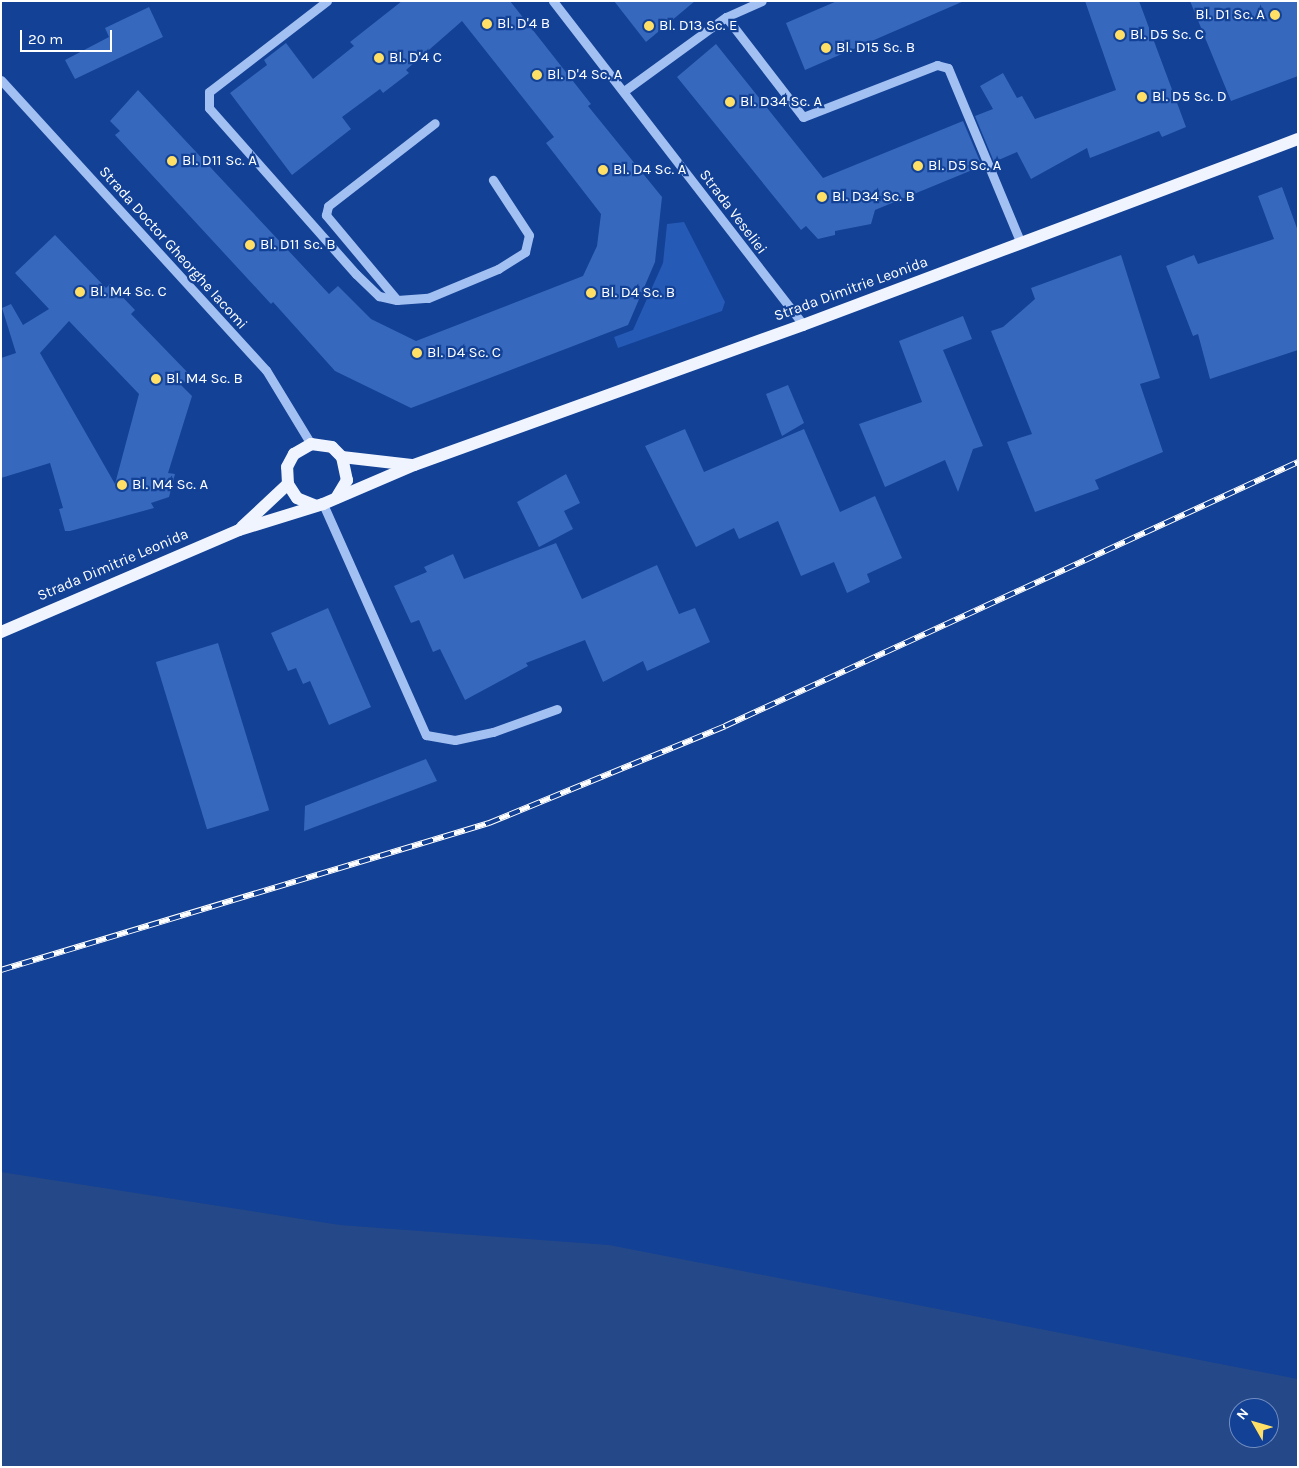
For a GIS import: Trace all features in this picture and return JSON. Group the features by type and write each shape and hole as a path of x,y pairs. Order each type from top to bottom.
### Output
{"main road":[{"name":"Strada Dimitrie Leonida","path":"1,632 238,530 318,505 414,465 803,325 1298,139"},
{"path":"318,505 297,498 288,484 287,467 294,454 311,444 332,448 342,457 347,480 336,498"},
{"name":"Strada Dimitrie Leonida","path":"342,457 414,465"},
{"name":"Strada Dimitrie Leonida","path":"238,530 288,484"}],"street":[{"path":"328,1 209,92 209,108 356,274 379,296 397,300 428,298 498,269 525,252 529,235 493,180"},
{"name":"Strada Veseliei","path":"553,1 803,325"},
{"path":"624,91 726,17 762,1"},
{"path":"726,17 803,117 937,65 948,68 1021,243"},
{"name":"Strada Doctor Gheorghe Iacomi","path":"1,80 266,370 311,444"},
{"path":"397,300 326,215 328,206 434,123"},
{"path":"318,505 426,735 456,740 493,732 558,708"}],"shaded area":[{"path":"684,222 725,302 722,311 618,348 614,337 633,330 663,263 667,224"},
{"path":"1,1172 340,1225 609,1245 1298,1379 1298,1467 1,1467"}],"building":[{"path":"402,1 510,1 591,104 588,106 662,197 655,262 628,325 411,408 335,371 273,302 271,304 115,135 120,131 110,121 138,90 329,294 338,286 371,319 416,341 583,276 597,246 601,214 546,143 554,137 462,21 406,70 409,73 383,93 380,89 342,117 351,129 292,175 230,93 267,65 264,60 286,43 313,79 354,46 350,42"},
{"name":"Bl. D13 Sc. E","path":"614,1 695,1 646,42"},
{"name":"Bl. D15 Sc. B","path":"837,1 964,1 805,70 786,23"},
{"path":"1085,1 1139,1 1186,127 1162,137 1159,131 1090,158 1087,148 1031,179 1017,152 994,162 975,116 993,109 980,86 1003,73 1017,98 1022,96 1035,119 1116,90"},
{"path":"1190,1 1298,1 1298,76 1231,101"},
{"path":"149,7 163,37 75,79 65,60 109,37 105,28"},
{"path":"716,44 823,178 963,121 982,166 875,210 871,224 835,231 835,235 818,239 806,226 801,230 677,77"},
{"path":"1282,187 1298,231 1298,350 1210,379 1198,334 1193,336 1166,266 1194,255 1198,264 1274,239 1258,196"},
{"path":"55,235 106,288 110,284 135,310 131,314 191,376 181,385 192,396 168,473 175,474 169,497 151,503 154,508 65,531 59,509 63,508 50,463 1,478 1,358 16,353 2,308 11,304 23,325 49,309 15,273","holes":["69,321 139,394 115,484 40,353"]},
{"path":"1121,255 1160,378 1140,384 1163,452 1095,480 1099,489 1035,512 1007,442 1032,434 991,331 1003,327 1035,299 1031,288"},
{"path":"963,316 972,339 943,350 983,446 973,449 958,492 945,460 885,487 859,424 922,402 899,341"},
{"path":"788,385 804,423 782,436 766,394"},
{"path":"685,429 704,472 804,429 840,512 875,496 902,558 867,574 870,582 847,593 834,562 801,576 778,521 739,539 734,528 696,547 645,446"},
{"path":"566,474 580,503 564,511 573,529 539,547 517,502"},
{"path":"556,543 582,599 657,565 679,614 695,608 710,642 647,671 643,661 603,682 585,640 526,663 528,666 465,700 440,649 433,652 419,620 411,623 394,586 427,572 424,567 453,554 464,579"},
{"path":"328,608 371,707 329,725 310,681 303,684 296,668 288,671 271,633"},
{"path":"218,643 269,810 207,829 156,662"},
{"path":"426,759 437,781 304,831 305,806"}],"railway":[{"path":"1,970 489,823 725,726 1298,462"}],"place":[{"name":"Bl. D1 Sc. A","path":"1275,15"},
{"name":"Bl. D'4 B","path":"487,24"},
{"name":"Bl. D13 Sc. E","path":"649,26"},
{"name":"Bl. D5 Sc. C","path":"1120,35"},
{"name":"Bl. D15 Sc. B","path":"826,48"},
{"name":"Bl. D'4 C","path":"379,58"},
{"name":"Bl. D'4 Sc. A","path":"537,75"},
{"name":"Bl. D5 Sc. D","path":"1142,97"},
{"name":"Bl. D34 Sc. A","path":"730,102"},
{"name":"Bl. D11 Sc. A","path":"172,161"},
{"name":"Bl. D5 Sc. A","path":"918,166"},
{"name":"Bl. D4 Sc. A","path":"603,170"},
{"name":"Bl. D34 Sc. B","path":"822,197"},
{"name":"Bl. D11 Sc. B","path":"250,245"},
{"name":"Bl. M4 Sc. C","path":"80,292"},
{"name":"Bl. D4 Sc. B","path":"591,293"},
{"name":"Bl. D4 Sc. C","path":"417,353"},
{"name":"Bl. M4 Sc. B","path":"156,379"},
{"name":"Bl. M4 Sc. A","path":"122,485"}]}
